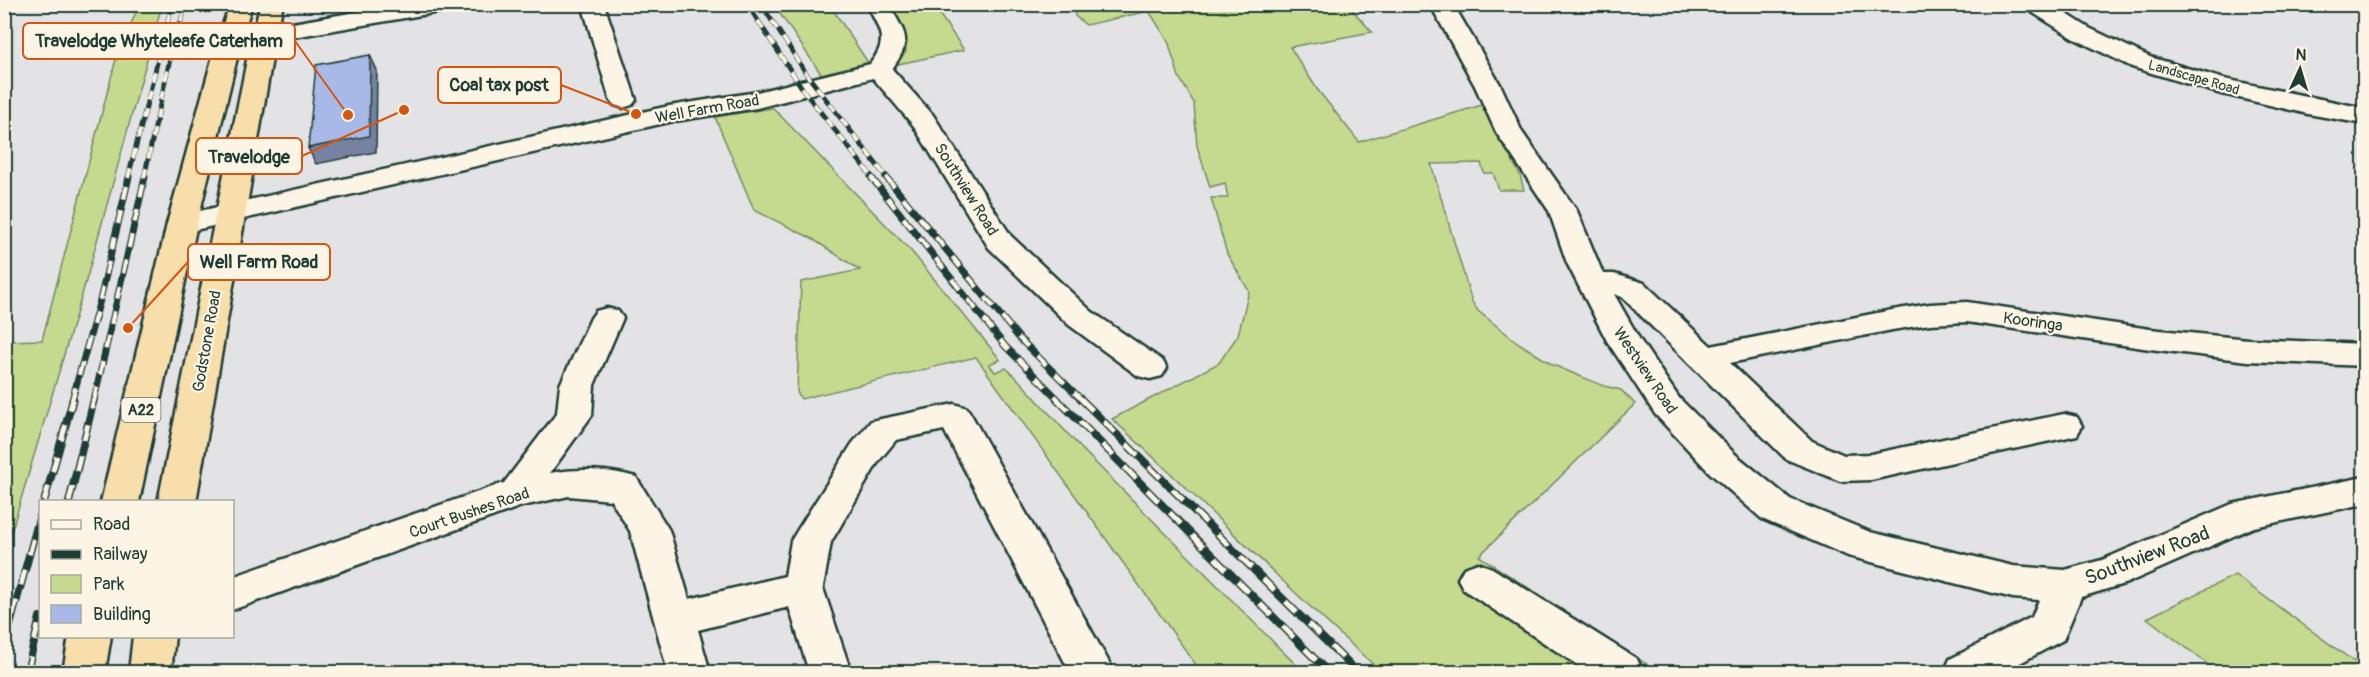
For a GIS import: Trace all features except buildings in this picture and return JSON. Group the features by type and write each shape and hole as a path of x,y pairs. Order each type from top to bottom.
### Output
{"highway":[{"name":"A22","path":"120,500 182,224 229,41 241,4"},
{"name":"Godstone Road","path":"177,500 264,35 272,4"},
{"path":"84,672 90,638"},
{"path":"150,672 154,638"}],"street":[{"path":"229,41 445,4"},
{"path":"593,4 623,100"},
{"path":"878,4 896,39 892,52 879,69"},
{"name":"Westview Road","path":"1441,4 1488,86 1509,132 1563,211 1582,263 1624,341 1667,406 1723,464 1776,509 1862,545 2013,582 2065,586"},
{"name":"Landscape Road","path":"2035,4 2081,33 2141,62 2218,85 2364,116"},
{"name":"Well Farm Road","path":"182,224 669,114 757,100 879,69"},
{"name":"Southview Road","path":"879,69 924,121 1000,242 1080,318 1150,368"},
{"path":"1593,284 1614,283 1633,290 1799,450 1840,468 1871,466 2064,426"},
{"name":"Kooringa","path":"1704,358 1892,320 1930,314 1967,312 2248,350 2364,355"},
{"path":"517,494 525,479 574,415 577,385 607,318"},
{"path":"830,672 803,588 811,541 865,453 884,430 954,417 1091,670"},
{"name":"Court Bushes Road","path":"234,593 517,494 569,483 623,487 650,530 689,672"},
{"name":"Southview Road","path":"1965,672 2048,628 2065,586 2114,572 2246,514 2364,491"},
{"path":"1478,579 1622,672"},
{"path":"674,619 803,588"}],"green space":[{"path":"1105,4 1348,5 1372,32 1290,47 1317,89 1359,142 1482,105 1520,175 1524,190 1499,190 1493,173 1484,173 1481,163 1431,164 1472,302 1478,311 1517,342 1553,365 1604,386 1621,390 1635,404 1479,556 1659,672 1382,672 1112,419 1219,363 1238,335 1249,291 1227,254 1211,198 1228,198 1225,183 1210,187 1197,146 1194,103 1179,77 1168,41 1149,11 1086,25 1075,16 1074,9 1069,5 1089,5 1093,10 1106,6"},
{"path":"139,5 162,5 86,281 5,553 5,341 42,340 116,59"},
{"path":"774,5 830,5 869,64 821,74"},
{"path":"891,5 933,5 964,50 894,65 906,52 905,34"},
{"path":"773,108 912,252 999,358 1000,360 989,364 995,372 1006,368 1016,377 1080,447 1303,672 1201,672 976,357 801,399 797,392 801,282 860,270 811,238 754,210 715,117"},
{"path":"2235,575 2364,669 2364,672 2218,672 2147,618"}],"railway":[{"path":"128,178 172,4"},
{"path":"144,178 169,63 186,4"},
{"path":"747,4 806,94 873,178"},
{"path":"761,4 808,76 887,178"},
{"path":"72,400 100,300 129,177"},
{"path":"94,400 145,177"},
{"path":"871,177 1005,346 1059,400"},
{"path":"886,177 1020,339 1082,400"},
{"path":"45,500 73,399"},
{"path":"69,500 94,399"},
{"path":"1057,399 1328,672"},
{"path":"1081,399 1357,672"},
{"path":"4,647 39,519"},
{"path":"27,672 39,621"}],"place":[{"name":"Travelodge","path":"404,110"},
{"name":"Coal tax post","path":"636,114"},
{"name":"Travelodge Whyteleafe Caterham","path":"348,115"},
{"name":"Well Farm Road","path":"128,328"}]}
